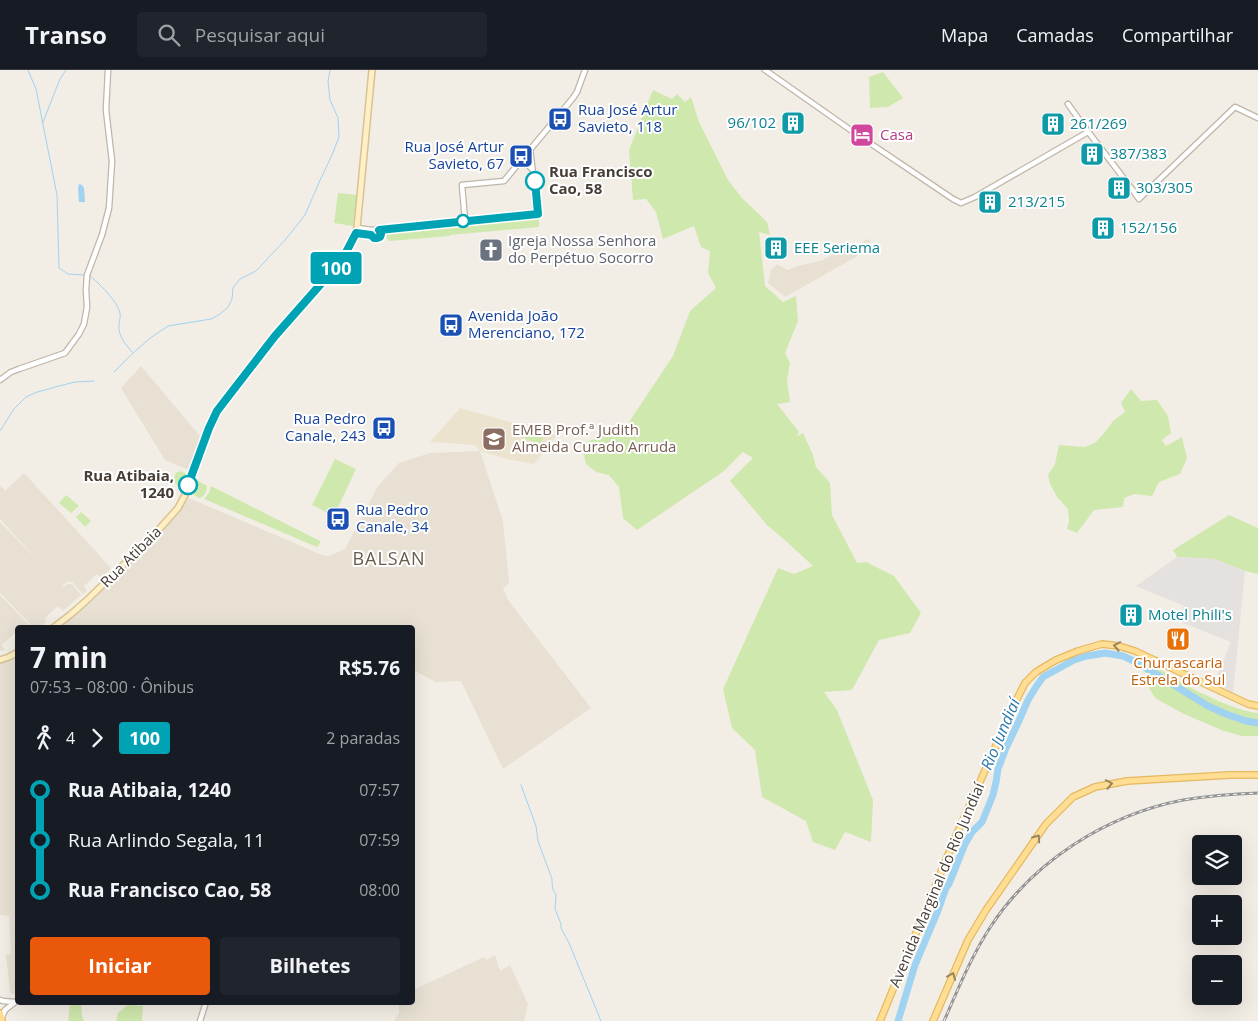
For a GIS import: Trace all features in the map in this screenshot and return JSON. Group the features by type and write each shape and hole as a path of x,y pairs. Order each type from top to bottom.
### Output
{"main road":[{"path":"356,231 372,70"},
{"name":"Rua Atibaia","path":"57,625 76,611 128,562 171,517 181,503 217,411 269,343 342,260 356,231"},
{"name":"Avenida Marginal do Rio Jundiaí","path":"880,1021 955,838 1015,703 1025,684 1036,672 1056,660 1078,651 1102,644 1119,646 1168,665 1248,704 1258,706"},
{"path":"0,660 15,654"},
{"path":"933,1021 968,940 986,910 1046,824 1073,797 1095,787 1127,781 1258,775"}],"street":[{"path":"0,380 11,372 65,353 84,324 87,307 87,275 102,235 109,208 112,161 106,110 108,70"},
{"path":"465,221 462,185 504,180 573,98 585,70"},
{"path":"765,70 852,131 961,203 976,197 1088,132"},
{"path":"1068,104 1139,199 1235,107 1258,118"},
{"path":"356,231 372,233 376,229 538,214 530,149"},
{"path":"518,163 525,162 533,170"},
{"path":"372,233 374,238 379,238 381,234 379,230"},
{"path":"0,1000 15,1001"},
{"path":"1,1017 15,1002"},
{"path":"200,1021 205,1005"}],"shaded area":[{"path":"867,239 871,241 856,257 785,297 768,283 771,270 777,264 788,270 823,260"},
{"path":"141,366 204,441 191,471 165,460 121,388"},
{"name":"EMEB Prof.ª Judith Almeida Curado Arruda","path":"460,408 557,435 534,464 480,451 475,445 430,442"},
{"path":"480,451 503,521 509,583 503,588 508,600 591,708 503,769 461,681 436,682 415,671 415,625 60,625 189,498 328,556 345,549 378,486 399,463 430,453"},
{"path":"24,473 111,568 101,578 97,574 84,586 87,591 83,594 72,582 67,582 62,586 72,584 81,595 63,611 58,606 45,618 46,622 42,625 31,625 0,593 0,522 42,565 0,519 1,486 5,491"},
{"path":"1177,557 1215,559 1245,571 1233,693 1226,689 1218,674 1231,642 1178,621 1184,606 1136,586"},
{"path":"0,595 29,625 15,625 15,633 2,645 5,650 0,651"},
{"path":"15,657 15,994 12,994 10,991 6,955 11,954 9,916 0,915 0,661"},
{"path":"495,955 500,971 510,965 528,1004 524,1021 394,1021 399,1013 399,1005 415,1005 415,989 484,957 486,960"}],"green space":[{"path":"883,72 903,98 888,107 870,108 869,77"},
{"path":"653,90 672,99 677,94 685,102 691,97 699,122 728,180 742,198 767,222 770,235 759,232 765,286 783,302 796,296 798,321 785,353 790,363 787,380 790,402 777,404 799,432 797,436 803,433 816,467 830,483 832,515 857,563 866,562 894,576 921,613 910,633 879,640 852,690 824,692 837,710 873,800 871,842 845,832 835,850 813,842 806,821 762,797 755,750 732,728 723,689 778,568 794,574 813,566 767,525 730,481 753,458 743,452 724,471 637,530 623,518 619,487 609,475 596,472 586,464 581,444 604,436 619,437 673,356 690,311 716,288 708,273 710,251 701,247 694,226 663,239 656,212 646,199 633,200 629,150"},
{"path":"338,193 357,195 353,226 334,223"},
{"path":"539,216 539,227 390,241 387,239 388,232"},
{"path":"1131,389 1141,401 1157,400 1168,416 1171,433 1162,440 1166,446 1182,437 1187,458 1180,474 1159,482 1152,496 1134,494 1124,498 1123,507 1094,510 1077,533 1067,529 1069,521 1068,509 1057,497 1050,484 1048,475 1055,464 1059,445 1085,447 1095,443 1113,421 1125,412 1121,403"},
{"path":"528,428 544,433 541,444 525,439"},
{"path":"335,459 356,469 334,516 312,505"},
{"path":"180,471 189,475 184,488 176,484 173,479 176,473"},
{"path":"195,479 207,486 205,494 199,498 189,492"},
{"path":"211,486 320,541 320,543 317,547 204,499 209,493"},
{"path":"66,495 79,506 71,513 59,503"},
{"path":"81,512 91,521 85,527 76,517"},
{"path":"1229,515 1258,528 1258,574 1214,559 1177,557 1173,550"},
{"path":"1148,661 1209,697 1247,711 1258,713 1258,736 1242,736 1224,731 1184,714 1155,698 1148,686 1154,677 1148,675 1143,670 1145,662"},
{"path":"70,1005 81,1005 84,1021 68,1021"},
{"path":"128,1005 143,1006 142,1021 116,1021 118,1013"}],"water":[{"path":"79,184 84,188 85,202 79,202"}],"waterway":[{"path":"28,70 36,89 57,195 59,268 68,274 84,275"},
{"path":"43,122 60,79 66,70"},
{"path":"114,372 149,339 168,326 211,319 220,314 228,307 232,299 233,288 240,279 256,271 286,239 305,215 339,137 338,118 330,100 328,82 330,70"},
{"path":"90,276 108,293 119,309 120,333 132,352"},
{"path":"0,431 14,409 26,397 37,392 75,382 94,381"},
{"name":"Rio Jundiaí","path":"898,1021 915,965 946,888 965,844 972,832 982,822 993,795 998,769 1006,748 1028,700 1043,677 1074,660 1087,656 1105,653 1123,656 1138,663 1208,706 1246,721 1258,723"},
{"path":"521,785 552,879 553,889 556,894 555,909 561,928 601,1021"}],"railway":[{"path":"944,1021 971,960 991,926 1028,881 1074,844 1100,829 1154,807 1183,800 1220,795 1258,793"}],"bus line":[{"name":"100","path":"188,485 217,411 275,336 342,260 356,233 371,235 377,238 381,234 379,230 388,228 538,214 535,181"}],"place":[{"name":"Rua José Artur Savieto, 118","path":"560,119"},
{"name":"96/102","path":"793,123"},
{"name":"261/269","path":"1053,124"},
{"name":"Casa","path":"862,135"},
{"name":"387/383","path":"1092,154"},
{"name":"Rua José Artur Savieto, 67","path":"521,156"},
{"name":"Rua Francisco Cao, 58","path":"535,181"},
{"name":"303/305","path":"1119,188"},
{"name":"213/215","path":"990,202"},
{"name":"152/156","path":"1103,228"},
{"name":"EEE Seriema","path":"776,248"},
{"name":"Igreja Nossa Senhora do Perpétuo Socorro","path":"491,250"},
{"name":"Avenida João Merenciano, 172","path":"451,325"},
{"name":"Rua Pedro Canale, 243","path":"384,428"},
{"name":"EMEB Prof.ª Judith Almeida Curado Arruda","path":"494,439"},
{"name":"Rua Atibaia, 1240","path":"188,485"},
{"name":"Rua Pedro Canale, 34","path":"338,519"},
{"name":"Motel Phili's","path":"1131,615"},
{"name":"Churrascaria Estrela do Sul","path":"1178,639"}],"district":[{"name":"BALSAN","path":"389,559"}]}
